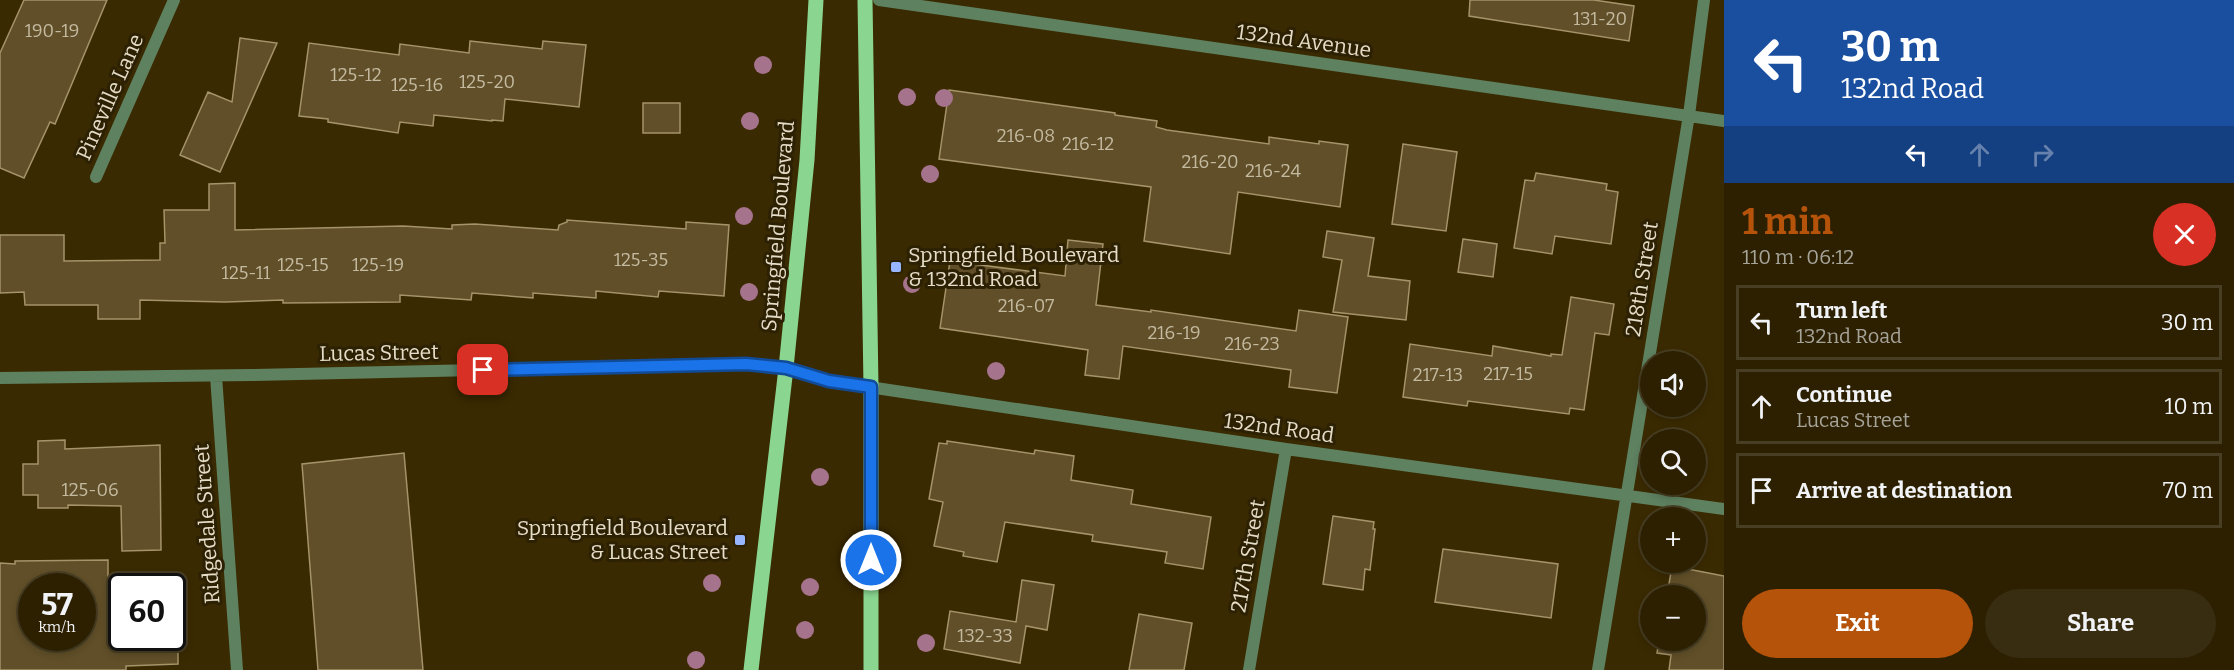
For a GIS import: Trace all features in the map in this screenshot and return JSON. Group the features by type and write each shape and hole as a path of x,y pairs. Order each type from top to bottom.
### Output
{"main road":[{"name":"Springfield Boulevard","path":"751,670 786,368 807,160 816,0"},
{"path":"865,0 871,387 871,670"}],"street":[{"name":"Pineville Lane","path":"96,177 174,0"},
{"name":"132nd Avenue","path":"879,0 1724,120"},
{"name":"218th Street","path":"1598,670 1689,115 1704,0"},
{"name":"Lucas Street","path":"1,381 746,364 786,368 829,381"},
{"name":"Ridgedale Street","path":"216,376 237,670"},
{"name":"132nd Road","path":"829,381 1286,449 1724,509"},
{"name":"217th Street","path":"1249,670 1286,449"}],"building":[{"path":"24,0 107,0 55,124 50,122 24,178 0,168 0,53"},
{"path":"1470,0 1594,0 1634,6 1629,41 1469,16"},
{"path":"240,38 277,43 220,172 180,155 208,92 232,102"},
{"path":"470,41 542,49 543,41 586,45 579,107 505,99 503,121 434,115 433,126 400,122 398,133 328,122 328,119 299,116 309,43 399,55 400,44 469,53"},
{"path":"949,90 1115,113 1115,115 1157,121 1156,127 1167,130 1269,144 1269,137 1319,144 1319,141 1348,145 1340,207 1238,192 1230,254 1144,241 1151,187 939,159"},
{"path":"643,103 680,103 680,133 643,133"},
{"path":"1403,144 1457,152 1446,231 1392,224"},
{"path":"1536,173 1607,184 1606,190 1618,192 1611,244 1555,236 1552,254 1514,248 1525,180 1534,181"},
{"path":"235,183 235,230 403,226 452,229 452,225 475,224 558,230 559,225 567,220 686,229 686,222 729,225 724,296 659,291 658,297 596,291 596,298 533,293 533,298 472,293 471,300 400,295 400,302 283,303 283,300 225,302 140,300 140,319 98,319 98,305 25,305 24,292 0,293 0,235 64,235 64,261 160,260 160,243 165,243 164,210 209,210 209,184"},
{"path":"1327,231 1374,238 1368,276 1410,281 1406,320 1333,312 1342,260 1323,257"},
{"path":"1463,239 1497,244 1493,277 1458,272"},
{"path":"1068,240 1103,244 1096,305 1151,312 1151,310 1296,331 1299,310 1348,317 1337,393 1289,387 1291,370 1123,346 1119,379 1085,375 1088,350 940,328 950,261 1065,276"},
{"path":"1571,297 1614,304 1609,335 1595,333 1584,410 1570,408 1569,414 1468,401 1467,406 1403,397 1410,344 1492,356 1493,346 1551,356 1551,354 1562,355"},
{"path":"65,440 65,449 160,445 161,550 122,551 121,506 68,505 68,508 38,508 38,495 23,495 23,464 38,464 38,441"},
{"path":"947,441 1034,454 1035,450 1074,456 1071,480 1133,490 1131,504 1211,517 1203,569 1165,563 1167,552 1092,541 1093,535 1005,522 997,562 963,556 964,552 934,546 943,502 929,499 939,443 947,444"},
{"path":"404,453 423,670 318,670 302,464"},
{"path":"1333,516 1374,522 1370,570 1365,569 1363,590 1323,584"},
{"path":"1443,549 1558,564 1551,618 1435,602"},
{"path":"108,560 108,651 178,651 178,664 126,666 126,670 0,670 0,563 15,564 15,561"},
{"path":"1671,573 1706,573 1724,576 1724,670 1669,670 1671,655 1657,653 1657,651 1706,651 1706,585 1669,585"},
{"path":"1022,580 1054,585 1047,630 1026,626 1020,663 944,649 950,611 1016,622"},
{"path":"1139,614 1192,623 1184,670 1129,670"}],"place":[{"name":"Springfield Boulevard & 132nd Road","path":"896,267"},
{"name":"Springfield Boulevard & Lucas Street","path":"740,540"}],"route":[{"path":"483,370 746,364 786,368 829,381 871,387 871,560"}]}
